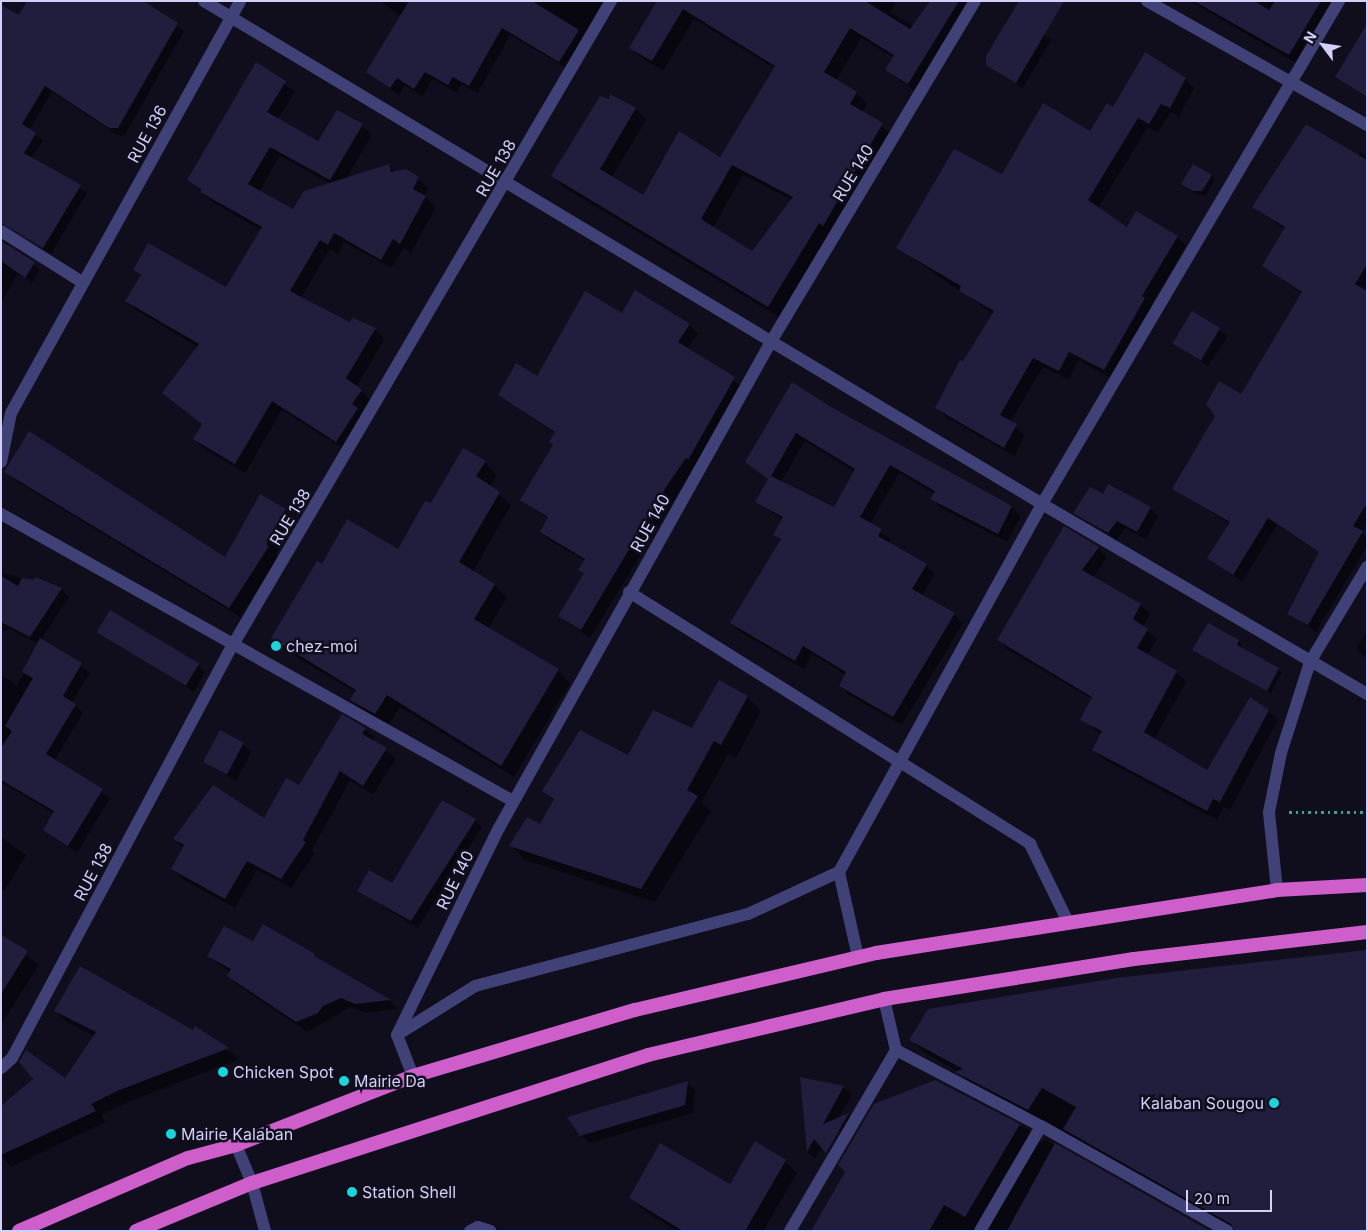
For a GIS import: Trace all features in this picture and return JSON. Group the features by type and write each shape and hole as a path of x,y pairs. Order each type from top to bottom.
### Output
{"highway":[{"path":"18,1231 188,1158 236,1145 414,1076 635,1010 858,957 1277,890 1367,885"},
{"path":"136,1231 252,1183 648,1055 884,999 1134,959 1367,932"}],"street":[{"path":"204,1 772,340 1042,504 1367,694"},
{"name":"RUE 136","path":"1,462 11,413 82,282 240,1"},
{"name":"RUE 138","path":"1,1068 12,1058 234,643 612,1"},
{"name":"RUE 140","path":"397,1035 513,801 629,592 772,340 975,1"},
{"path":"1147,1 1292,81 1367,125"},
{"path":"414,1076 397,1035 475,986 748,914 839,872 1042,504 1339,1"},
{"path":"1,231 82,282"},
{"path":"1,514 513,801"},
{"path":"1277,890 1269,812 1281,753 1310,662 1367,567"},
{"path":"629,592 1030,844 1068,922"},
{"path":"839,872 858,957"},
{"path":"790,1231 896,1050 884,999"},
{"path":"896,1050 1041,1126 1227,1231"},
{"path":"980,1231 1041,1126"},
{"path":"236,1145 252,1183 264,1231"},
{"path":"470,1231 478,1227 490,1231"}],"path":[{"path":"1269,812 1367,812"}],"building":[{"path":"27,1 143,1 178,23 118,128 109,128 45,86 22,124 36,133 24,153 81,185 43,248 1,223 1,5 19,15"},
{"path":"409,1 532,1 579,30 559,62 502,28 469,86 453,77 448,85 425,72 414,89 397,78 390,88 366,72"},
{"path":"657,1 865,1 910,29 930,1 959,1 908,84 885,70 894,55 850,28 824,72 857,92 850,104 883,123 823,226 819,223 768,307 551,176 600,96 609,99 610,94 636,108 600,169 643,195 679,131 720,157 775,66 683,9 652,61 629,48","holes":["732,165 793,197 752,251 701,219"]},
{"path":"1019,1 1064,1 1016,83 986,65 986,56"},
{"path":"1194,1 1254,1 1269,10 1275,1 1321,1 1289,55"},
{"path":"1367,24 1367,97 1335,77"},
{"path":"1145,52 1186,78 1170,108 1161,104 1149,124 1138,118 1088,200 1127,227 1136,211 1178,236 1142,296 1145,298 1104,370 1069,352 1059,371 1033,358 1000,415 1017,424 1004,448 935,408 960,360 963,361 994,311 959,291 961,286 896,248 954,149 1002,174 1043,103 1090,131 1107,103 1113,107"},
{"path":"256,62 286,81 267,112 318,141 337,110 363,124 330,180 270,147 248,184 293,209 304,191 389,164 391,172 406,169 419,177 413,189 426,196 400,244 393,239 381,260 334,233 328,245 320,240 290,291 349,322 353,318 376,328 346,378 362,390 352,404 358,408 336,442 272,401 235,464 193,439 202,424 162,393 199,344 125,301 141,275 133,270 148,243 226,287 262,227 200,192 202,190 187,180"},
{"path":"1306,124 1367,160 1367,264 1355,284 1367,291 1367,503 1353,526 1363,531 1308,625 1287,614 1319,552 1268,518 1233,575 1207,558 1230,522 1172,489 1215,416 1206,404 1219,381 1241,394 1302,292 1262,266 1285,227 1252,207"},
{"path":"1193,164 1212,175 1202,191 1193,191 1181,184"},
{"path":"1,241 35,262 25,278 1,261"},
{"path":"635,290 690,324 678,342 735,377 688,460 686,458 668,484 581,630 558,616 584,573 578,570 585,559 540,532 548,517 520,500 553,445 549,442 555,432 498,395 516,363 537,376 585,291 622,313"},
{"path":"1192,311 1220,328 1201,361 1172,344"},
{"path":"792,382 831,407 1012,506 998,534 930,499 935,491 890,465 860,517 882,529 878,536 927,564 912,589 955,613 893,717 839,686 846,672 803,646 795,661 730,623 781,539 773,535 783,517 755,502 768,479 745,462","holes":["796,433 855,469 834,507 771,476"]},
{"path":"29,431 225,557 260,494 286,509 266,544 269,546 229,608 4,472"},
{"path":"463,448 486,461 476,476 500,492 459,562 495,584 474,619 559,669 501,766 387,695 375,714 350,700 356,690 271,638 317,561 322,564 347,519 398,549 425,501 431,503"},
{"path":"1108,484 1151,507 1137,532 1117,521 1108,533 1073,513 1090,487 1103,494"},
{"path":"1064,526 1099,547 1082,570 1141,604 1133,619 1148,629 1137,648 1177,671 1144,732 1207,770 1250,697 1269,710 1220,802 1213,799 1207,811 1092,750 1102,731 1080,720 1092,697 997,640"},
{"path":"1,576 18,586 22,578 34,580 35,577 62,588 30,637 1,622"},
{"path":"110,610 199,664 186,686 97,632"},
{"path":"1208,623 1239,640 1237,645 1279,668 1267,691 1192,650"},
{"path":"40,638 82,663 63,696 76,704 46,754 103,789 68,846 43,830 54,811 1,780 1,748 12,731 5,726 33,678 22,672"},
{"path":"719,680 748,696 721,745 714,741 687,790 698,796 641,889 509,846 527,817 540,824 554,799 542,791 580,730 628,755 653,710 692,728"},
{"path":"342,714 366,728 362,734 387,748 363,786 340,771 303,840 306,842 281,879 247,861 225,899 171,869 184,845 173,839 213,785 264,818 286,778 299,785"},
{"path":"220,730 244,743 227,774 203,762"},
{"path":"442,800 476,819 411,921 357,891 369,870 392,883"},
{"path":"263,924 391,1000 355,1004 341,998 323,1006 318,1013 296,1022 227,976 231,969 207,956 224,926 253,941"},
{"path":"1,935 28,951 1,994"},
{"path":"1367,950 1367,1231 1235,1231 1231,1224 1063,1129 1076,1107 1042,1088 1028,1110 955,1072 963,1069 909,1040 928,1009 1116,978"},
{"path":"80,966 193,1030 195,1026 229,1048 117,1091 91,1104 96,1111 1,1155 1,1106 33,1079 19,1062 26,1050 65,1078 96,1032 54,1011"},
{"path":"800,1077 844,1086 823,1124 849,1113 826,1153 814,1139 807,1152"},
{"path":"935,1080 1020,1124 965,1217 944,1205 929,1231 811,1231 845,1172 838,1165 874,1104"},
{"path":"688,1081 685,1105 580,1136 567,1117"},
{"path":"755,1141 786,1160 745,1231 683,1231 629,1198 660,1143 730,1184"},
{"path":"1055,1143 1210,1231 1007,1231"}],"place":[{"name":"chez-moi","path":"276,646"},
{"name":"Chicken Spot","path":"223,1072"},
{"name":"Mairie Da","path":"344,1081"},
{"name":"Kalaban Sougou","path":"1274,1103"},
{"name":"Mairie Kalaban","path":"171,1134"},
{"name":"Station Shell","path":"352,1192"}]}
